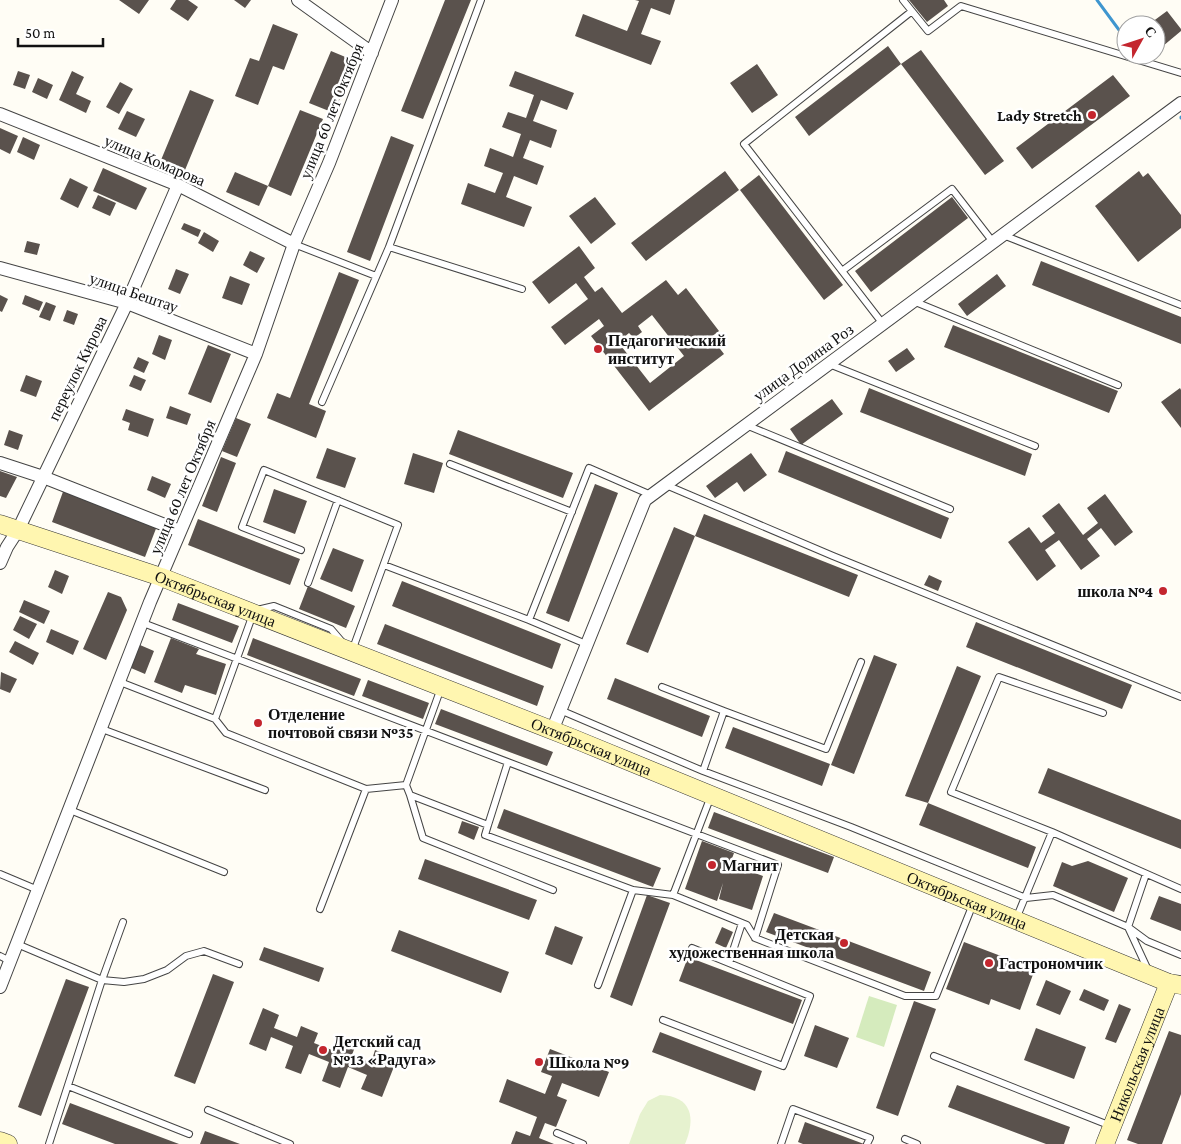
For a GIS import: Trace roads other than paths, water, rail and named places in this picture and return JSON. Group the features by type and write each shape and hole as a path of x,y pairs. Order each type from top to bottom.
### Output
{"main road":[{"name":"Октябрьская улица","path":"0,524 161,577 552,731 1177,985"},
{"name":"Никольская улица","path":"1105,1144 1177,985"},
{"path":"0,1141 8,1144"}],"street":[{"path":"298,0 372,53"},
{"name":"улица 60 лет Октября","path":"0,986 5,958 17,944 161,577 256,354 294,244 392,0"},
{"name":"улица Долина Роз","path":"552,731 645,500 1181,103"},
{"name":"улица Комарова","path":"0,114 178,185 294,244"},
{"name":"переулок Кирова","path":"0,563 7,547 18,530 126,303 178,185"},
{"name":"улица Бештау","path":"0,268 126,303 256,354"},
{"path":"0,463 43,477 180,531"}],"lane":[{"path":"322,402 389,247 481,0"},
{"path":"903,0 928,31 959,3 1181,73"},
{"path":"883,324 744,144 912,11"},
{"path":"842,271 952,189 998,238 1181,305"},
{"path":"294,244 376,276"},
{"path":"389,247 522,289"},
{"path":"913,301 1118,385"},
{"path":"828,364 1035,446"},
{"path":"746,425 950,509"},
{"path":"450,464 572,512"},
{"path":"529,620 589,468 651,495"},
{"path":"301,550 242,527 264,470 398,525 352,652"},
{"path":"665,485 833,556 1181,697"},
{"path":"308,583 338,500"},
{"path":"384,565 529,620 586,644"},
{"path":"215,718 251,613"},
{"path":"143,623 778,865 755,938"},
{"path":"662,687 826,749 861,662"},
{"path":"1102,713 999,677 951,792 1052,832 1181,889"},
{"path":"120,682 215,718 226,733 366,790 406,785"},
{"path":"441,688 406,785 424,838 552,890"},
{"path":"560,710 702,771 851,827 1026,898 1053,895 1128,927 1147,941 1181,954"},
{"path":"702,771 724,711"},
{"path":"102,729 265,790"},
{"path":"508,762 485,835 634,890 673,895 747,925 755,938 906,996 936,996 974,903"},
{"path":"320,909 366,790"},
{"path":"410,795 488,826"},
{"path":"673,895 711,796"},
{"path":"70,810 224,872"},
{"path":"1015,920 1026,898 1052,832"},
{"path":"0,874 38,890"},
{"path":"1146,874 1128,927 1151,976"},
{"path":"598,985 634,890"},
{"path":"49,1144 102,980 123,922"},
{"path":"729,963 742,923"},
{"path":"17,944 102,980 124,982 144,979 167,970 186,956 204,951 239,964"},
{"path":"663,1020 783,1066 810,996 692,948"},
{"path":"934,1056 1112,1127"},
{"path":"68,1086 189,1134"},
{"path":"781,1144 794,1109 870,1138 868,1144"},
{"path":"208,1110 290,1144"},
{"path":"557,1133 584,1144"},
{"path":"905,1139 917,1144"}],"waterway":[{"path":"1097,0 1116,26"}],"place":[{"name":"Lady Stretch","path":"1092,115"},
{"name":"Педагогический институт","path":"598,349"},
{"name":"школа №4","path":"1163,591"},
{"name":"Отделение почтовой связи №35","path":"258,723"},
{"name":"Магнит","path":"712,865"},
{"name":"Детская художественная школа","path":"844,943"},
{"name":"Гастрономчик","path":"989,963"},
{"name":"Детский сад №13 «Радуга»","path":"323,1050"},
{"name":"Школа №9","path":"539,1062"}]}
